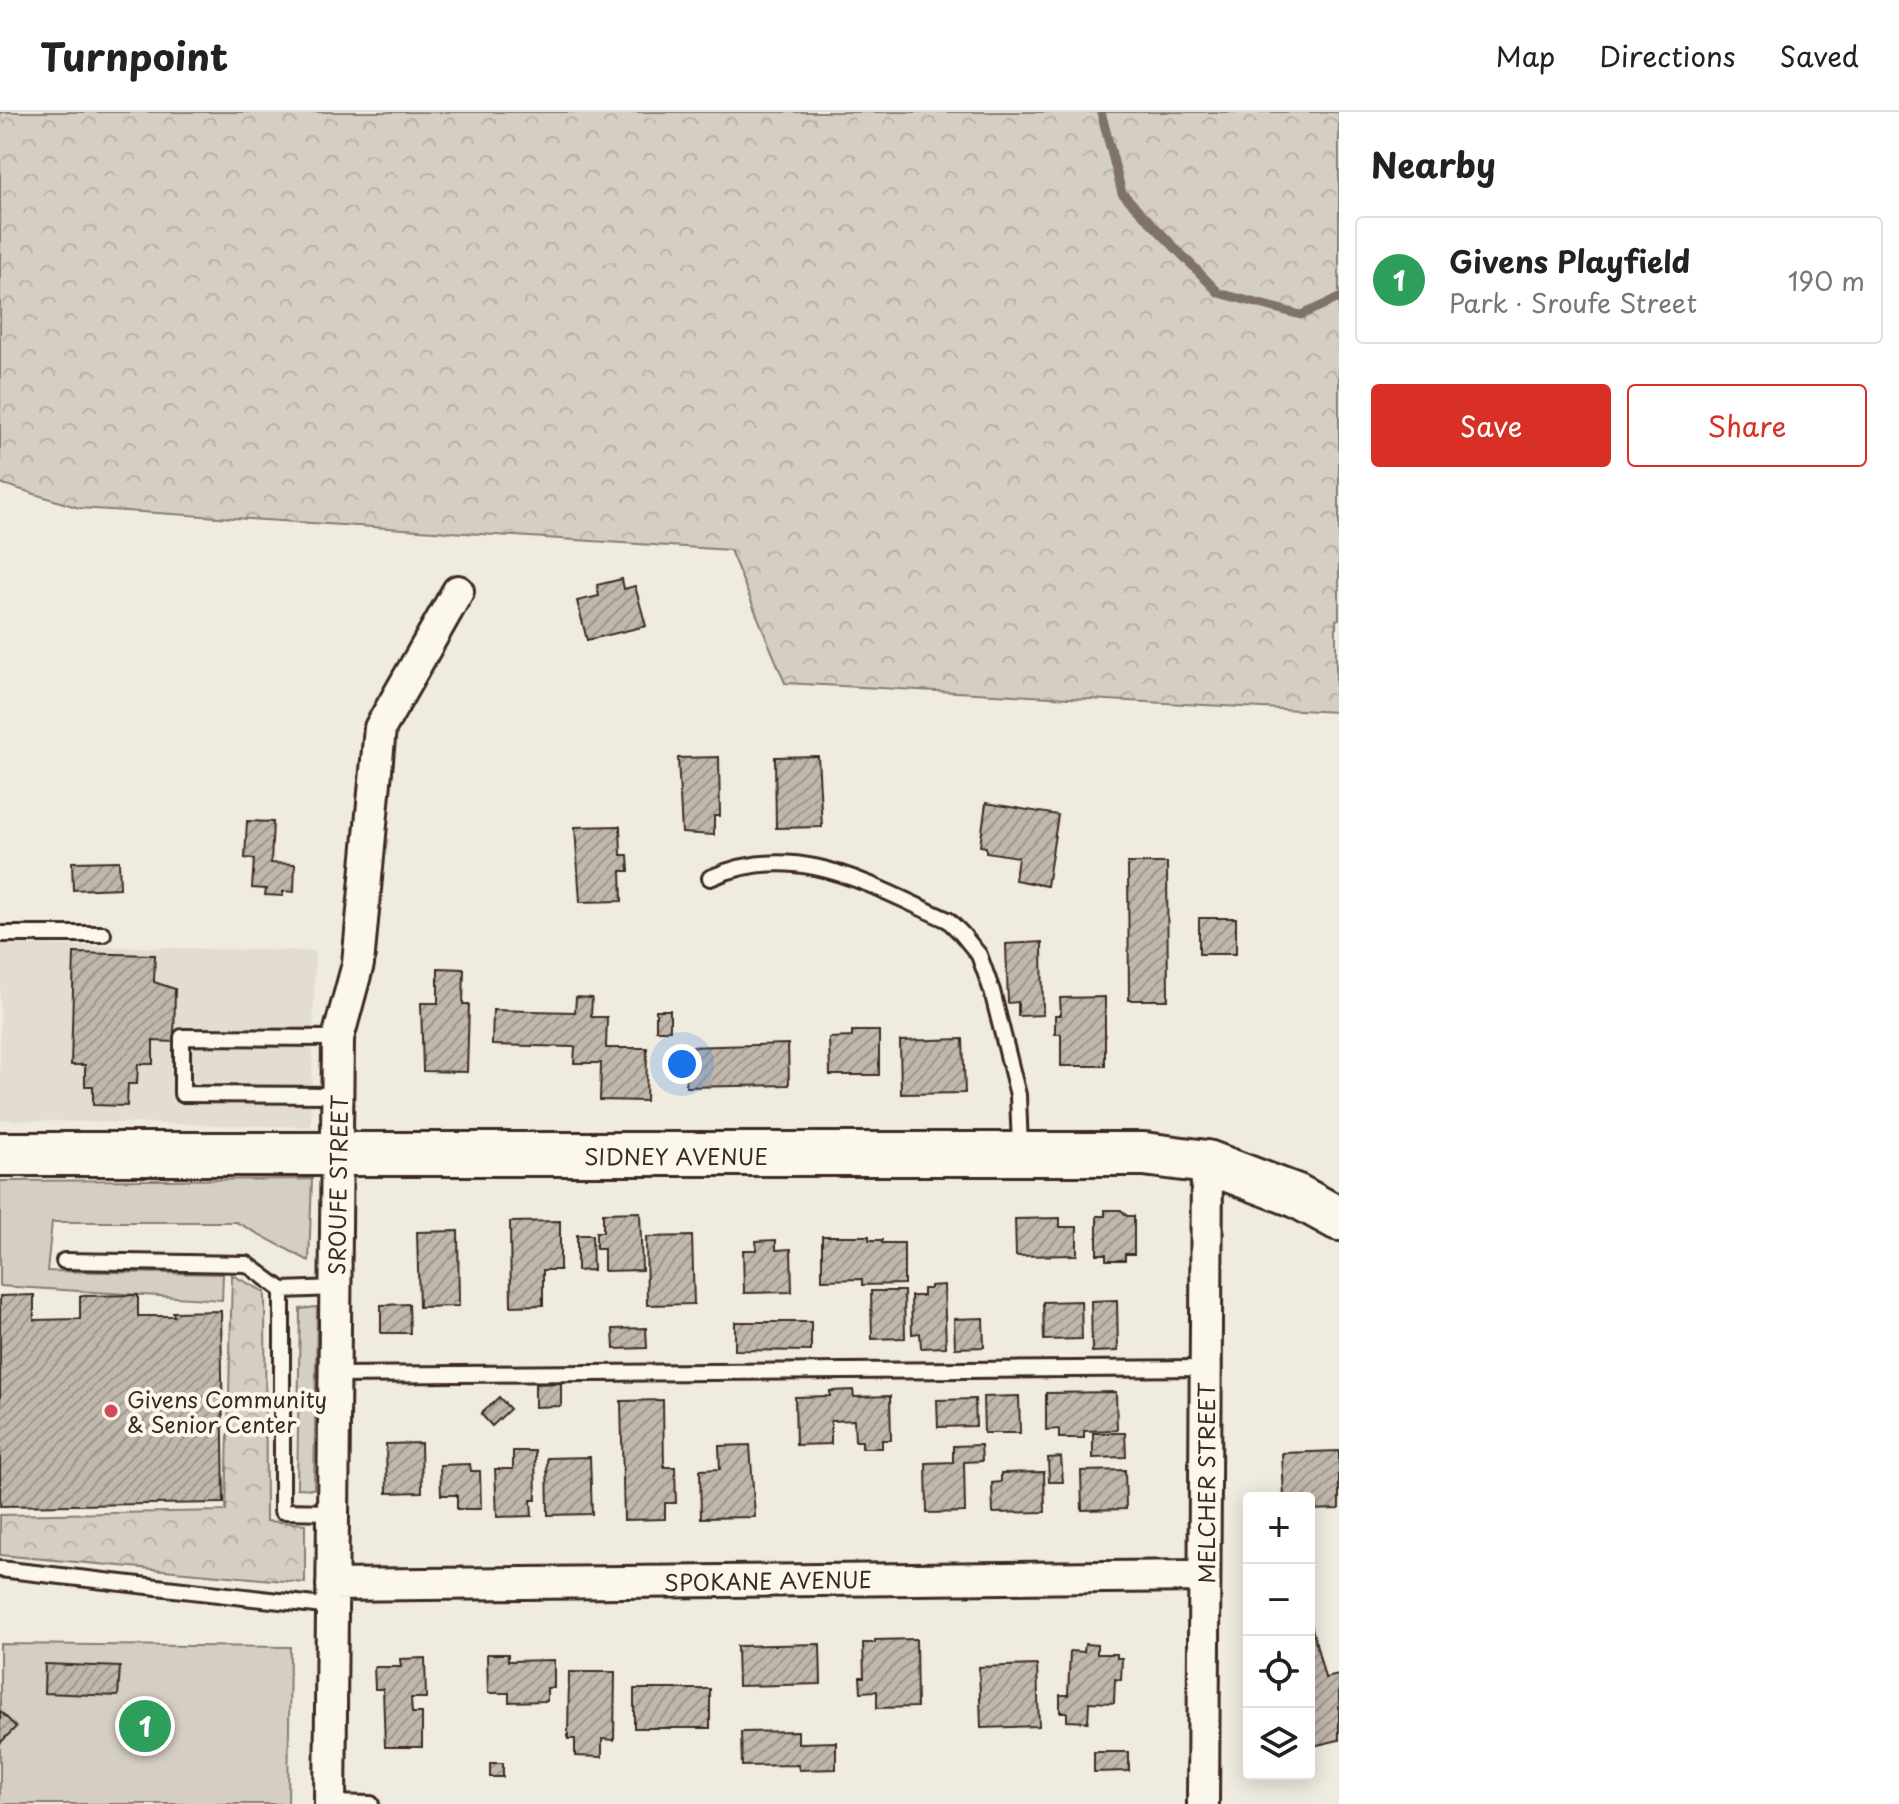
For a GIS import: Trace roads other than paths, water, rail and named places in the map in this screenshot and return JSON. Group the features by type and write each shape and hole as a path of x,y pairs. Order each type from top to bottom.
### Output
{"main road":[{"name":"SIDNEY AVENUE","path":"0,1154 1144,1154 1207,1162 1297,1196 1339,1219"}],"street":[{"name":"SROUFE STREET","path":"330,1804 338,1038 358,964 380,728 458,591"},
{"name":"MELCHER STREET","path":"1203,1804 1207,1162"},
{"name":"SPOKANE AVENUE","path":"332,1596 1204,1576"}],"lane":[{"path":"710,878 724,871 769,862 825,867 948,920 979,955 992,991 1018,1095 1020,1153"},
{"path":"0,934 103,934"},
{"path":"338,1038 182,1037 182,1094 338,1095"},
{"path":"64,1261 247,1264 282,1290 336,1288"},
{"path":"282,1290 282,1511 333,1512"},
{"path":"335,1375 1206,1368"},
{"path":"0,1569 332,1596"},
{"path":"330,1804 371,1804"}],"waterway":[{"path":"1101,112 1122,193 1219,293 1301,315 1339,298"}],"place":[{"name":"Givens Community & Senior Center","path":"111,1411"},
{"name":"Givens Playfield","path":"145,1726"}]}
